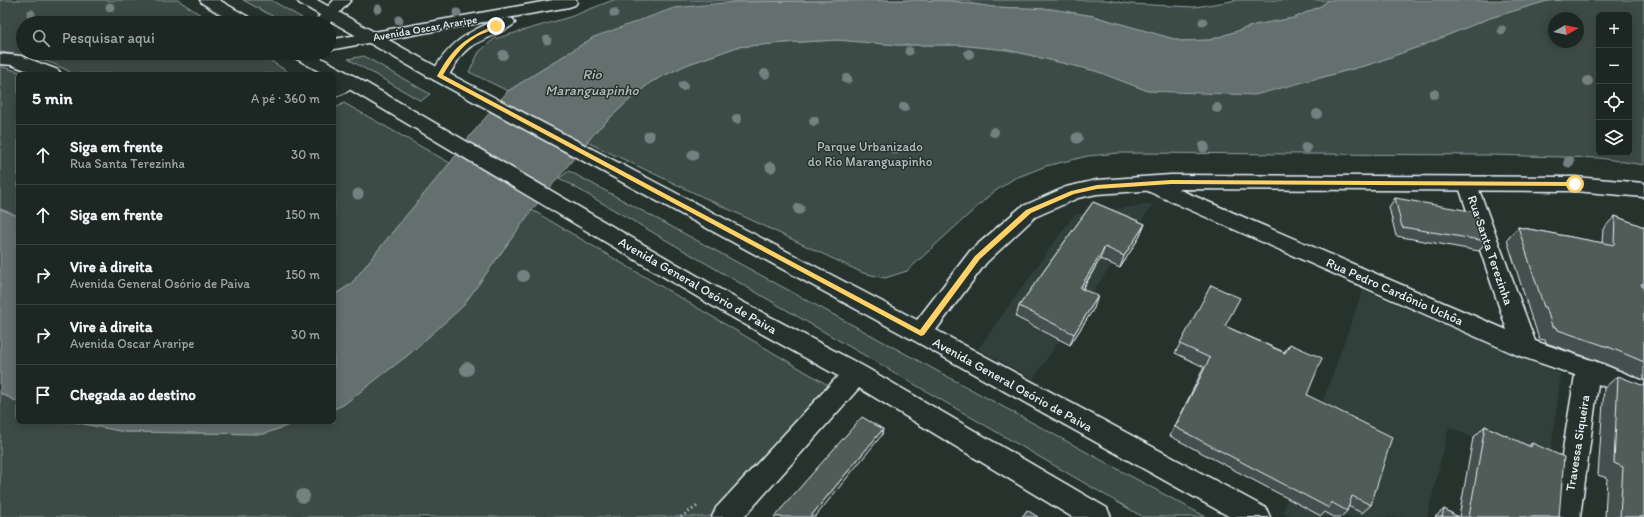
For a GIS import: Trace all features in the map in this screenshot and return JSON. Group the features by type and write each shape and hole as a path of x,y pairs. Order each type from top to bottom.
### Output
{"main road":[{"path":"208,0 234,16"},
{"name":"Avenida General Osório de Paiva","path":"305,0 324,16"},
{"path":"328,16 343,0"},
{"name":"Avenida Oscar Araripe","path":"336,45 572,1"},
{"name":"Avenida Oscar Araripe","path":"448,80 451,56 462,45 475,36 496,26 572,1"},
{"name":"Avenida General Osório de Paiva","path":"336,22 371,38 921,333 1256,517"},
{"path":"0,59 14,60 47,72"},
{"name":"Avenida General Osório de Paiva","path":"312,60 334,72"},
{"name":"Avenida General Osório de Paiva","path":"336,73 406,113 729,305 856,374 1097,517"},
{"path":"336,90 350,81"},
{"path":"921,333 978,257 1028,212 1073,192 1091,188 1171,182 1468,184"},
{"name":"Rua Pedro Cardônio Uchôa","path":"1150,184 1525,348 1588,369 1644,392"},
{"name":"Rua Santa Terezinha","path":"1525,348 1468,184 1575,184 1644,190"},
{"name":"Travessa Siqueira","path":"1566,517 1588,369"},
{"path":"726,517 856,374"}],"shaded area":[{"path":"1153,204 1033,379 978,349 1074,215"},
{"path":"1363,290 1561,374 1548,472 1449,427 1427,517 1293,517 1283,512"}],"green space":[{"path":"0,0 178,0 202,16 16,16 16,55 0,52"},
{"path":"243,0 271,0 299,16 272,16"},
{"path":"613,0 1107,0 1130,4 1195,7 1238,0 1329,0 1321,6 1294,18 1255,25 1210,40 1181,41 1093,16 1051,9 993,7 952,1 734,2 594,37 508,91 469,72 479,52 494,39 570,17"},
{"name":"Parque Urbanizado do Rio Maranguapinho","path":"1644,0 1644,165 1599,158 1490,155 1118,153 1088,156 1046,166 1013,179 991,194 907,271 885,278 863,273 587,142 597,130 651,82 686,65 737,47 838,40 897,45 959,45 1008,50 1096,71 1148,91 1320,78 1371,64 1421,46 1490,18 1547,1"},
{"path":"364,56 430,94 421,101 348,59"},
{"path":"41,60 270,60 288,72 70,72"},
{"path":"0,66 20,72 16,72 16,215 0,209"},
{"path":"344,103 450,163 351,284 336,294 336,108"},
{"path":"569,171 1206,517 1143,517 559,178"},
{"path":"532,210 833,388 717,511 709,517 0,517 0,393 16,401 16,424 84,424 125,432 264,434 292,424 336,424 336,408 343,405 408,355 462,307"}],"water":[{"name":"Rio Maranguapinho","path":"915,0 952,1 993,7 1051,9 1093,16 1181,41 1210,40 1255,25 1294,18 1321,6 1329,0 1561,0 1547,1 1490,18 1421,46 1371,64 1255,95 1148,91 1096,71 1008,50 959,45 897,45 838,40 737,47 686,65 651,82 627,102 597,130 532,210 462,307 408,355 343,405 336,408 336,294 351,284 450,163 469,137 508,91 594,37 674,8 734,2"},
{"path":"0,209 16,215 16,401 0,393"},
{"path":"84,424 292,424 264,434 125,432"}],"building":[{"path":"1395,198 1476,212 1486,241 1402,227"},
{"path":"1093,202 1145,224 1124,256 1105,247 1080,288 1098,296 1074,334 1019,306"},
{"path":"1615,216 1644,227 1644,284 1641,284 1644,290 1644,362 1611,348 1558,330 1552,326 1546,307 1544,307 1518,227 1614,245"},
{"path":"1211,285 1240,298 1225,326 1285,353 1290,344 1322,358 1307,395 1392,437 1371,505 1352,496 1347,511 1331,502 1329,508 1175,427 1210,358 1180,344"},
{"path":"1618,376 1644,386 1644,517 1620,517 1623,467 1614,463"},
{"path":"862,417 883,429 810,517 774,517"},
{"path":"1485,426 1531,447 1532,443 1564,457 1559,517 1469,517"},
{"path":"1444,509 1458,517 1442,517"},
{"path":"1027,510 1038,517 1022,517"}],"route":[{"path":"496,26 475,36 462,45 451,56 440,76 921,333 978,257 1028,212 1073,192 1097,187 1171,182 1575,184"}]}
